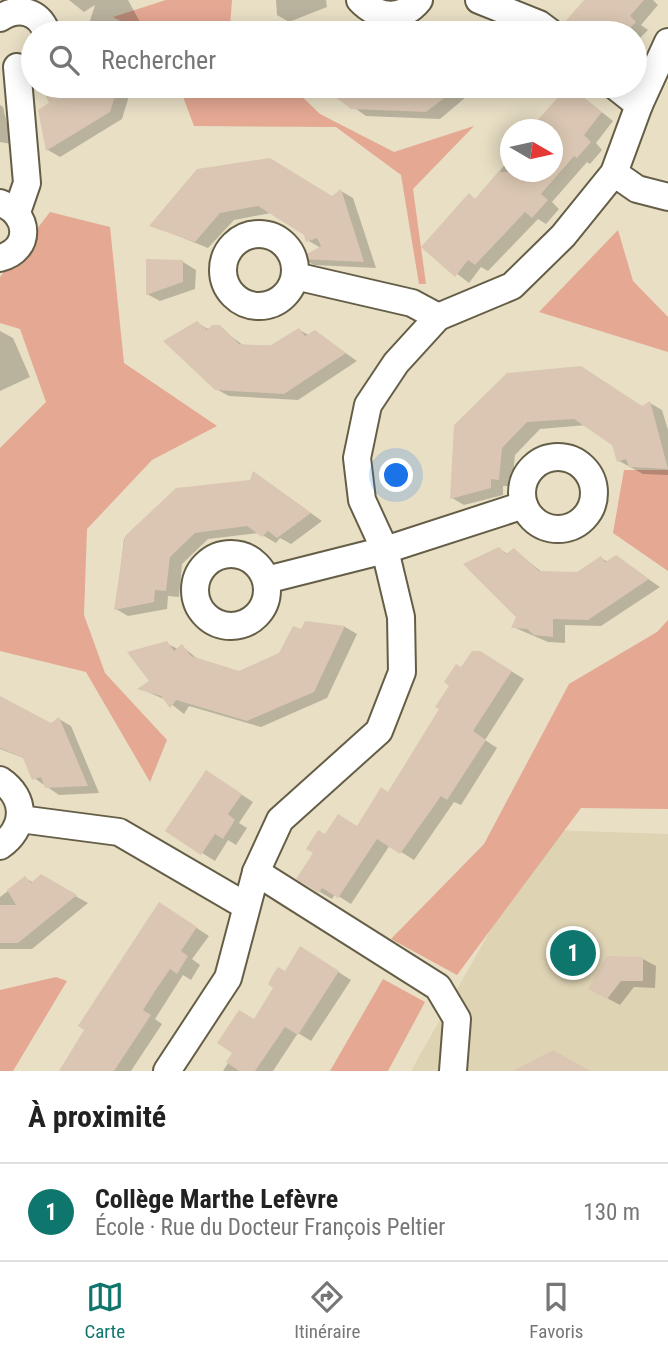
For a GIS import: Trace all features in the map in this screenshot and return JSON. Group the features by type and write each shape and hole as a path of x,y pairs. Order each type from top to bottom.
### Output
{"street":[{"path":"360,0 379,14 391,15 403,13 419,0"},
{"path":"479,0 532,21"},
{"path":"0,18 17,11 27,12 40,21"},
{"path":"647,88 668,42"},
{"path":"0,258 8,256 21,244 24,227 8,208 27,183 17,63"},
{"path":"630,98 639,105"},
{"path":"167,1071 228,978 256,872 280,820 379,731 402,672 401,617 385,550 362,500 357,458 368,405 396,363 438,317 512,286 563,236 614,173 642,98"},
{"path":"614,173 638,189 668,197"},
{"path":"295,276 412,303 438,317"},
{"path":"266,580 385,550 524,505"},
{"path":"0,780 17,795 20,818 16,830 0,846"},
{"path":"20,818 119,832 246,906"},
{"path":"256,872 438,987 457,1019 453,1071"}],"shaded area":[{"path":"166,0 232,0 230,21 120,21 113,17"},
{"path":"184,98 303,98 320,114 394,152 474,126 413,189 426,284 419,284 401,175 336,127 194,126"},
{"path":"50,212 110,227 124,363 217,426 152,460 87,529 84,615 105,673 167,740 150,782 86,672 0,651 0,448 46,402 20,329 0,323 0,277"},
{"path":"618,230 633,281 668,317 668,352 539,312"},
{"path":"624,470 668,470 668,571 613,533"},
{"path":"668,620 668,809 581,808 457,975 391,939 484,844 569,684 657,632"},
{"path":"547,830 668,834 668,1071 411,1071"},
{"path":"56,977 67,981 13,1071 0,1071 0,990"},
{"path":"383,979 425,1002 388,1071 330,1071"}],"building":[{"path":"584,0 644,0 630,16 635,21 566,21"},
{"path":"47,98 114,98 110,112 46,151 38,110 49,103"},
{"path":"337,98 444,98 426,112 351,109"},
{"path":"557,98 584,98 602,112 584,135 591,142 577,158 574,156 563,169 563,119 539,119"},
{"path":"270,158 332,196 341,189 364,262 299,259 321,246 317,238 306,242 304,235 258,206 220,213 195,242 149,226 197,169"},
{"path":"498,172 500,182 551,182 541,194 548,200 532,218 525,212 475,265 468,260 455,277 421,247 469,193 475,199"},
{"path":"146,259 183,260 183,282 146,295"},
{"path":"197,321 207,330 212,325 220,325 239,344 271,345 299,328 305,336 315,330 346,353 284,394 215,390 163,341"},
{"path":"581,366 642,406 650,401 668,469 629,467 626,459 617,462 612,445 574,419 527,422 502,448 499,480 491,479 491,488 450,499 454,425 507,373"},
{"path":"253,471 311,513 277,538 268,531 262,537 247,526 195,533 170,557 166,591 155,590 154,602 114,610 125,536 176,488 250,480"},
{"path":"499,547 506,554 514,548 539,571 577,572 601,556 605,562 616,555 649,579 588,620 553,619 553,637 534,635 527,629 511,628 516,617 463,564"},
{"path":"305,621 345,626 314,692 247,721 176,700 170,708 161,696 137,689 149,681 127,652 167,641 174,651 182,644 191,656 239,671 279,653 293,626 301,629"},
{"path":"472,651 480,651 512,671 473,731 486,740 447,800 441,796 400,854 377,839 338,898 322,888 319,893 296,879 313,853 306,849 318,830 325,834 338,814 357,826 381,787 388,792 439,709 435,707 449,686 444,682 456,664 461,667"},
{"path":"0,696 51,723 59,717 88,786 45,788 41,777 32,780 23,758 0,748"},
{"path":"206,770 242,794 228,814 235,820 223,839 215,834 201,855 165,831"},
{"path":"41,874 77,895 18,943 0,943 0,905 16,905 7,890 25,876 31,883"},
{"path":"159,902 197,927 181,951 188,956 177,974 170,969 155,991 143,1010 151,1015 114,1071 59,1071 84,1030 78,1026"},
{"path":"300,946 339,971 298,1035 285,1027 255,1071 239,1071 226,1062 232,1053 217,1043 239,1010 254,1019 273,988 268,984 272,976 278,967 285,971"},
{"path":"607,956 643,957 643,981 621,981 607,999 588,989"},
{"path":"553,1050 590,1071 513,1071"}],"place":[{"name":"Collège Marthe Lefèvre","path":"573,953"}]}
